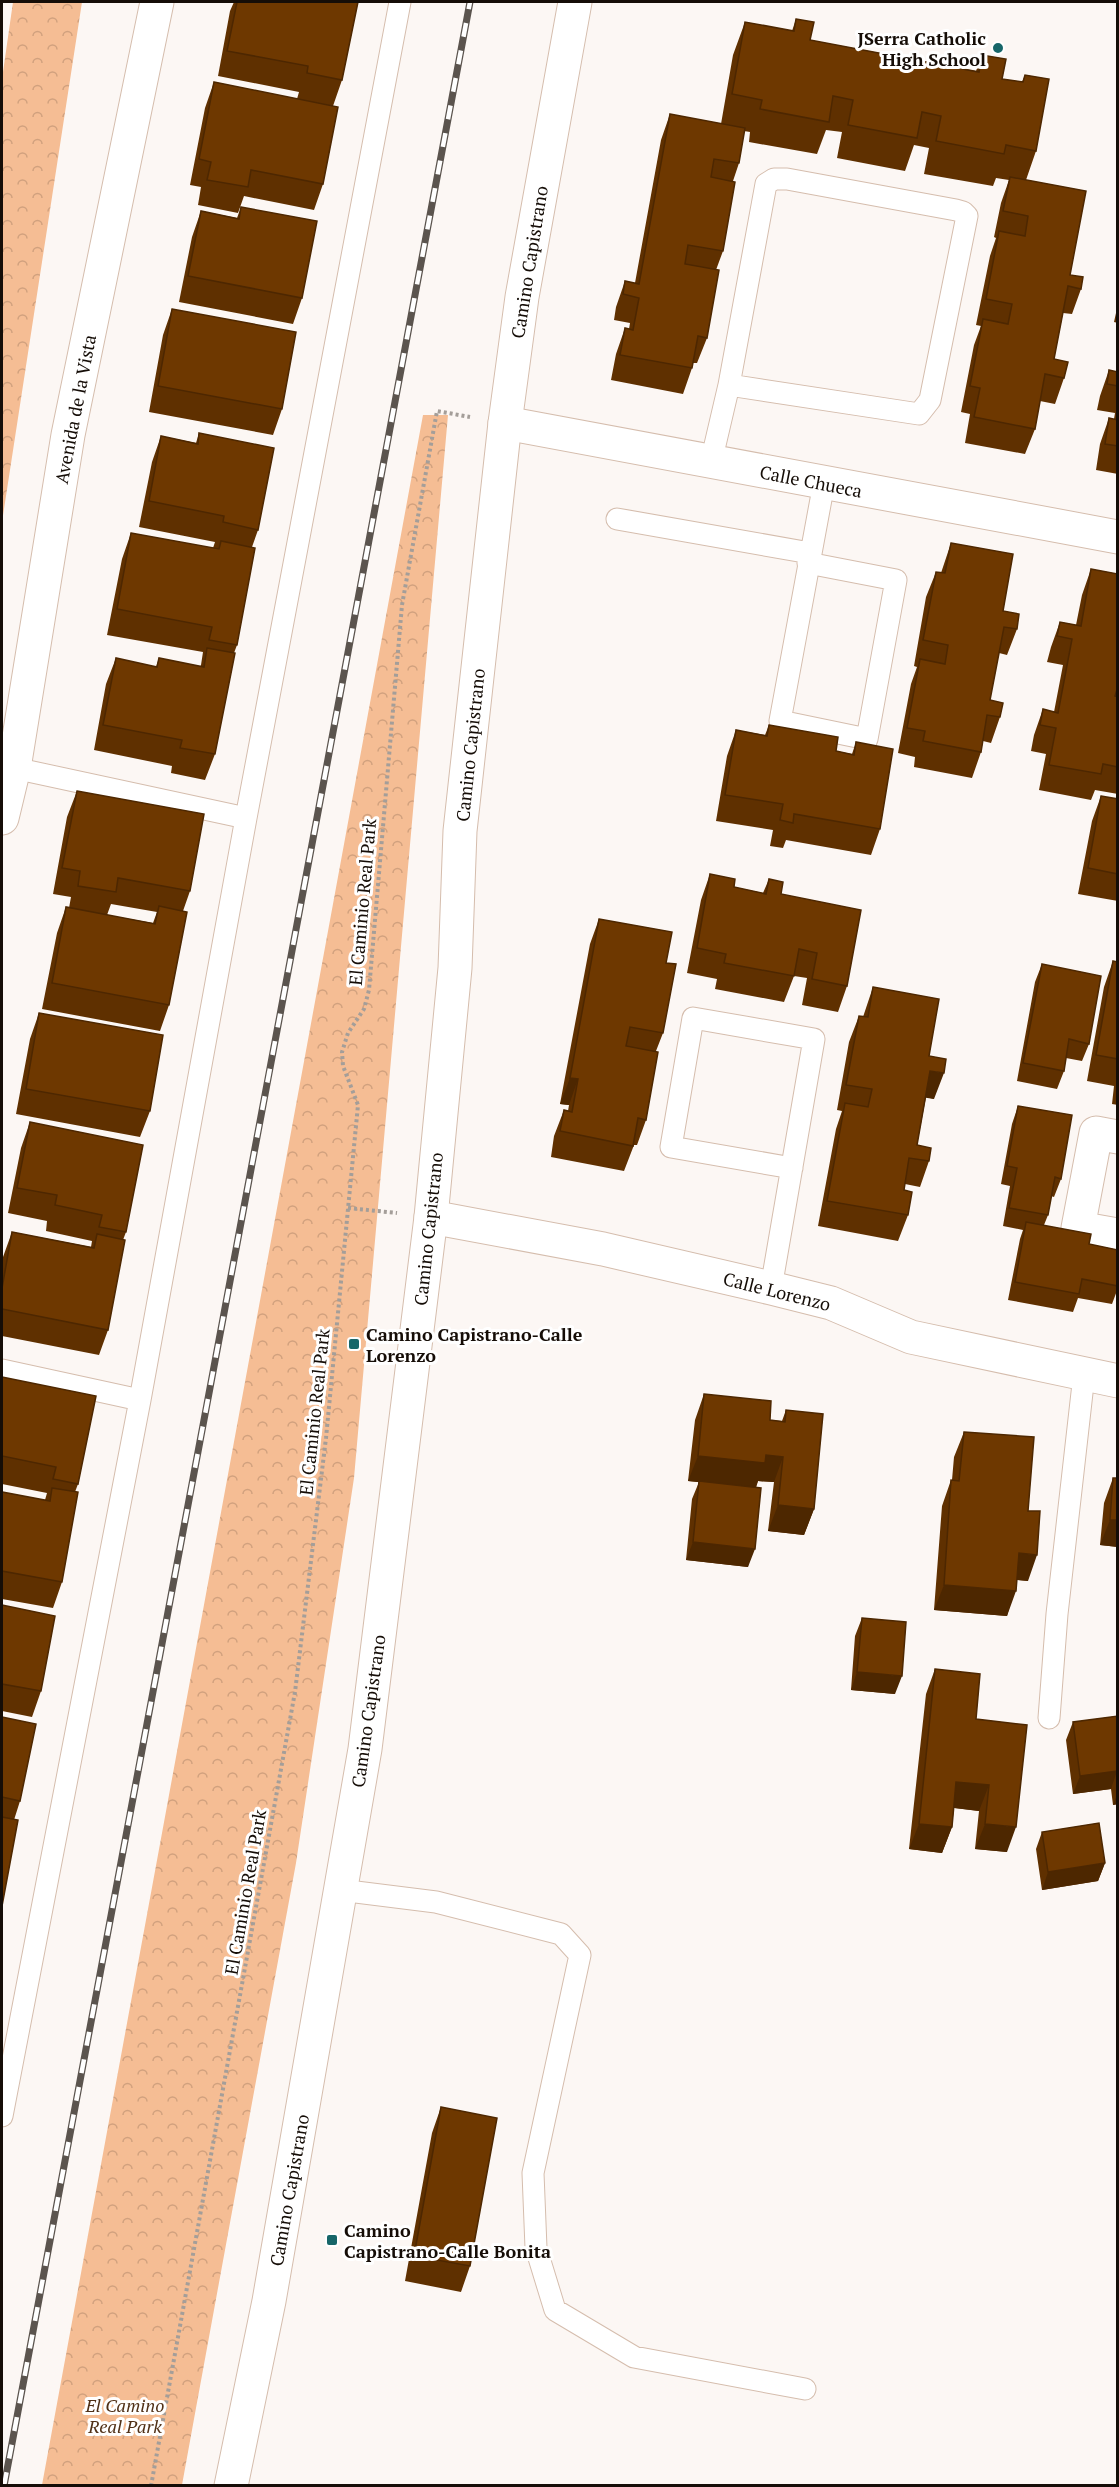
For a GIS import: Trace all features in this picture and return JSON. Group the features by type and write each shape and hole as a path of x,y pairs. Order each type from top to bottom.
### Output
{"main road":[{"name":"Avenida de la Vista","path":"2,818 14,768 68,435 157,2"},
{"name":"Camino Capistrano","path":"231,2486 269,2301 364,1749 431,1217 455,968 460,831 505,423 522,297 575,2"},
{"name":"Calle Chueca","path":"505,423 1118,537"},
{"path":"1118,1137 1096,1133 1078,1228 1118,1235"},
{"name":"Calle Lorenzo","path":"431,1217 603,1249 771,1288 831,1303 911,1337 1118,1381"}],"lane":[{"path":"2,2116 140,1400 246,818 400,2"},
{"path":"711,462 729,385 766,184 774,179 787,179 956,210 967,216 930,400 920,414 729,385"},
{"path":"617,519 809,558 896,580 867,739 780,720 809,558 824,483"},
{"path":"14,768 246,818"},
{"path":"771,1288 792,1168 814,1039 693,1018 671,1147 792,1168"},
{"path":"2,1370 140,1400"},
{"path":"1049,1718 1084,1375"},
{"path":"340,1890 436,1902 561,1934 580,1954 533,2173 536,2248 555,2310 634,2357 805,2389"}],"path":[{"name":"El Caminio Real Park","path":"151,2486 295,1692 326,1438 358,1106 343,1066 342,1052 348,1033 364,1009 369,990 402,605 437,411 505,423"},
{"path":"348,1208 431,1217"}],"green space":[{"path":"13,2 82,2 2,522 2,79"},
{"name":"El Camino Real Park","path":"423,415 448,415 354,1478 296,1863 182,2485 42,2485"}],"building":[{"path":"237,2 358,2 342,80 307,73 308,66 227,51"},
{"path":"796,19 814,22 810,40 979,72 982,55 1006,59 1002,79 1023,82 1025,75 1049,79 1036,151 1006,145 1004,154 936,141 941,116 922,112 917,138 848,125 853,100 833,96 829,122 760,109 762,100 732,94 745,22 794,31"},
{"path":"214,82 338,107 323,184 251,170 248,187 207,180 211,162 199,159"},
{"path":"670,114 745,128 739,163 714,159 711,177 735,182 723,251 688,245 685,264 719,270 707,338 698,336 692,368 620,355 625,328 633,330 639,298 623,294 625,281 639,284"},
{"path":"1010,177 1086,191 1070,275 1083,277 1081,289 1068,286 1054,359 1068,362 1064,378 1045,374 1035,429 974,417 980,388 970,386 983,319 1008,324 1012,304 986,299 999,231 1025,236 1028,216 1003,211"},
{"path":"241,207 317,221 302,298 188,276 201,211 239,219"},
{"path":"172,309 296,332 282,409 158,386"},
{"path":"1109,370 1118,372 1118,386 1107,384"},
{"path":"1109,418 1118,420 1118,446 1105,444"},
{"path":"199,433 274,448 258,530 223,522 224,516 149,501 161,436 198,444"},
{"path":"131,533 219,549 221,541 255,548 237,645 209,640 212,627 117,609"},
{"path":"951,543 1013,554 1003,611 1019,614 1017,629 1004,627 990,700 1003,703 1000,717 987,715 981,752 923,741 925,731 907,728 920,659 945,664 948,645 923,640 936,572 945,573"},
{"path":"1091,569 1118,574 1118,686 1115,696 1118,697 1118,767 1103,764 1101,774 1049,765 1056,728 1040,725 1043,709 1058,713 1072,639 1057,636 1060,622 1081,626"},
{"path":"207,648 235,653 215,754 180,748 182,740 103,725 116,658 157,667 159,658 204,667"},
{"path":"769,725 838,737 836,751 854,755 856,742 893,749 880,829 794,814 793,823 780,820 783,804 725,795 736,730 767,736"},
{"path":"77,791 204,814 190,891 118,878 116,892 78,886 80,871 62,868"},
{"path":"1101,796 1118,799 1118,874 1088,868"},
{"path":"710,874 735,879 734,887 766,894 769,879 783,882 781,894 861,910 847,986 812,979 817,953 799,949 794,976 724,963 726,954 697,948"},
{"path":"159,906 187,912 169,1005 52,983 66,907 155,924"},
{"path":"599,919 672,932 666,963 676,964 663,1033 630,1027 626,1046 658,1052 646,1120 638,1118 633,1146 560,1131 564,1110 572,1112 578,1079 570,1078"},
{"path":"1113,961 1118,962 1118,1059 1096,1055"},
{"path":"1042,964 1101,976 1089,1044 1069,1039 1064,1071 1023,1063"},
{"path":"873,987 939,999 929,1056 946,1059 944,1073 930,1071 917,1145 931,1148 929,1161 909,1158 904,1190 912,1192 908,1215 827,1201 845,1103 868,1107 872,1089 846,1085 859,1016 868,1017"},
{"path":"39,1013 163,1035 150,1111 26,1089"},
{"path":"1018,1106 1072,1115 1061,1179 1055,1177 1048,1215 1009,1208 1017,1168 1007,1166"},
{"path":"30,1122 143,1145 126,1232 99,1227 102,1215 55,1205 57,1195 17,1188"},
{"path":"1026,1222 1091,1234 1089,1244 1118,1250 1118,1286 1082,1279 1079,1294 1015,1282"},
{"path":"12,1232 94,1248 97,1234 125,1240 108,1330 2,1309 2,1288"},
{"path":"2,1377 96,1396 78,1484 53,1479 56,1467 2,1456"},
{"path":"704,1394 771,1401 770,1420 785,1422 786,1410 823,1414 814,1509 778,1505 783,1457 766,1455 765,1463 698,1456"},
{"path":"964,1432 1034,1437 1028,1511 1040,1511 1037,1555 1019,1553 1016,1591 944,1585 951,1480 959,1481"},
{"path":"1113,1478 1118,1478 1118,1520 1110,1520"},
{"path":"699,1481 761,1488 755,1549 693,1542"},
{"path":"52,1488 78,1492 62,1582 2,1571 2,1492 50,1501"},
{"path":"2,1605 55,1616 41,1691 2,1684"},
{"path":"862,1618 906,1622 902,1676 857,1672"},
{"path":"935,1669 980,1674 976,1719 1027,1725 1016,1827 985,1824 989,1785 956,1782 952,1827 919,1824"},
{"path":"1118,1716 1118,1774 1117,1771 1080,1776 1073,1722"},
{"path":"2,1717 36,1724 20,1801 2,1797"},
{"path":"2,1817 18,1820 2,1906"},
{"path":"1099,1823 1105,1863 1048,1872 1042,1832"},
{"path":"441,2107 497,2118 470,2266 414,2256"}],"railway":[{"path":"4,2486 470,2"}],"place":[{"name":"JSerra Catholic High School","path":"998,48"},
{"name":"Camino Capistrano-Calle Lorenzo","path":"354,1344"},
{"name":"Camino Capistrano-Calle Bonita","path":"332,2240"}]}
